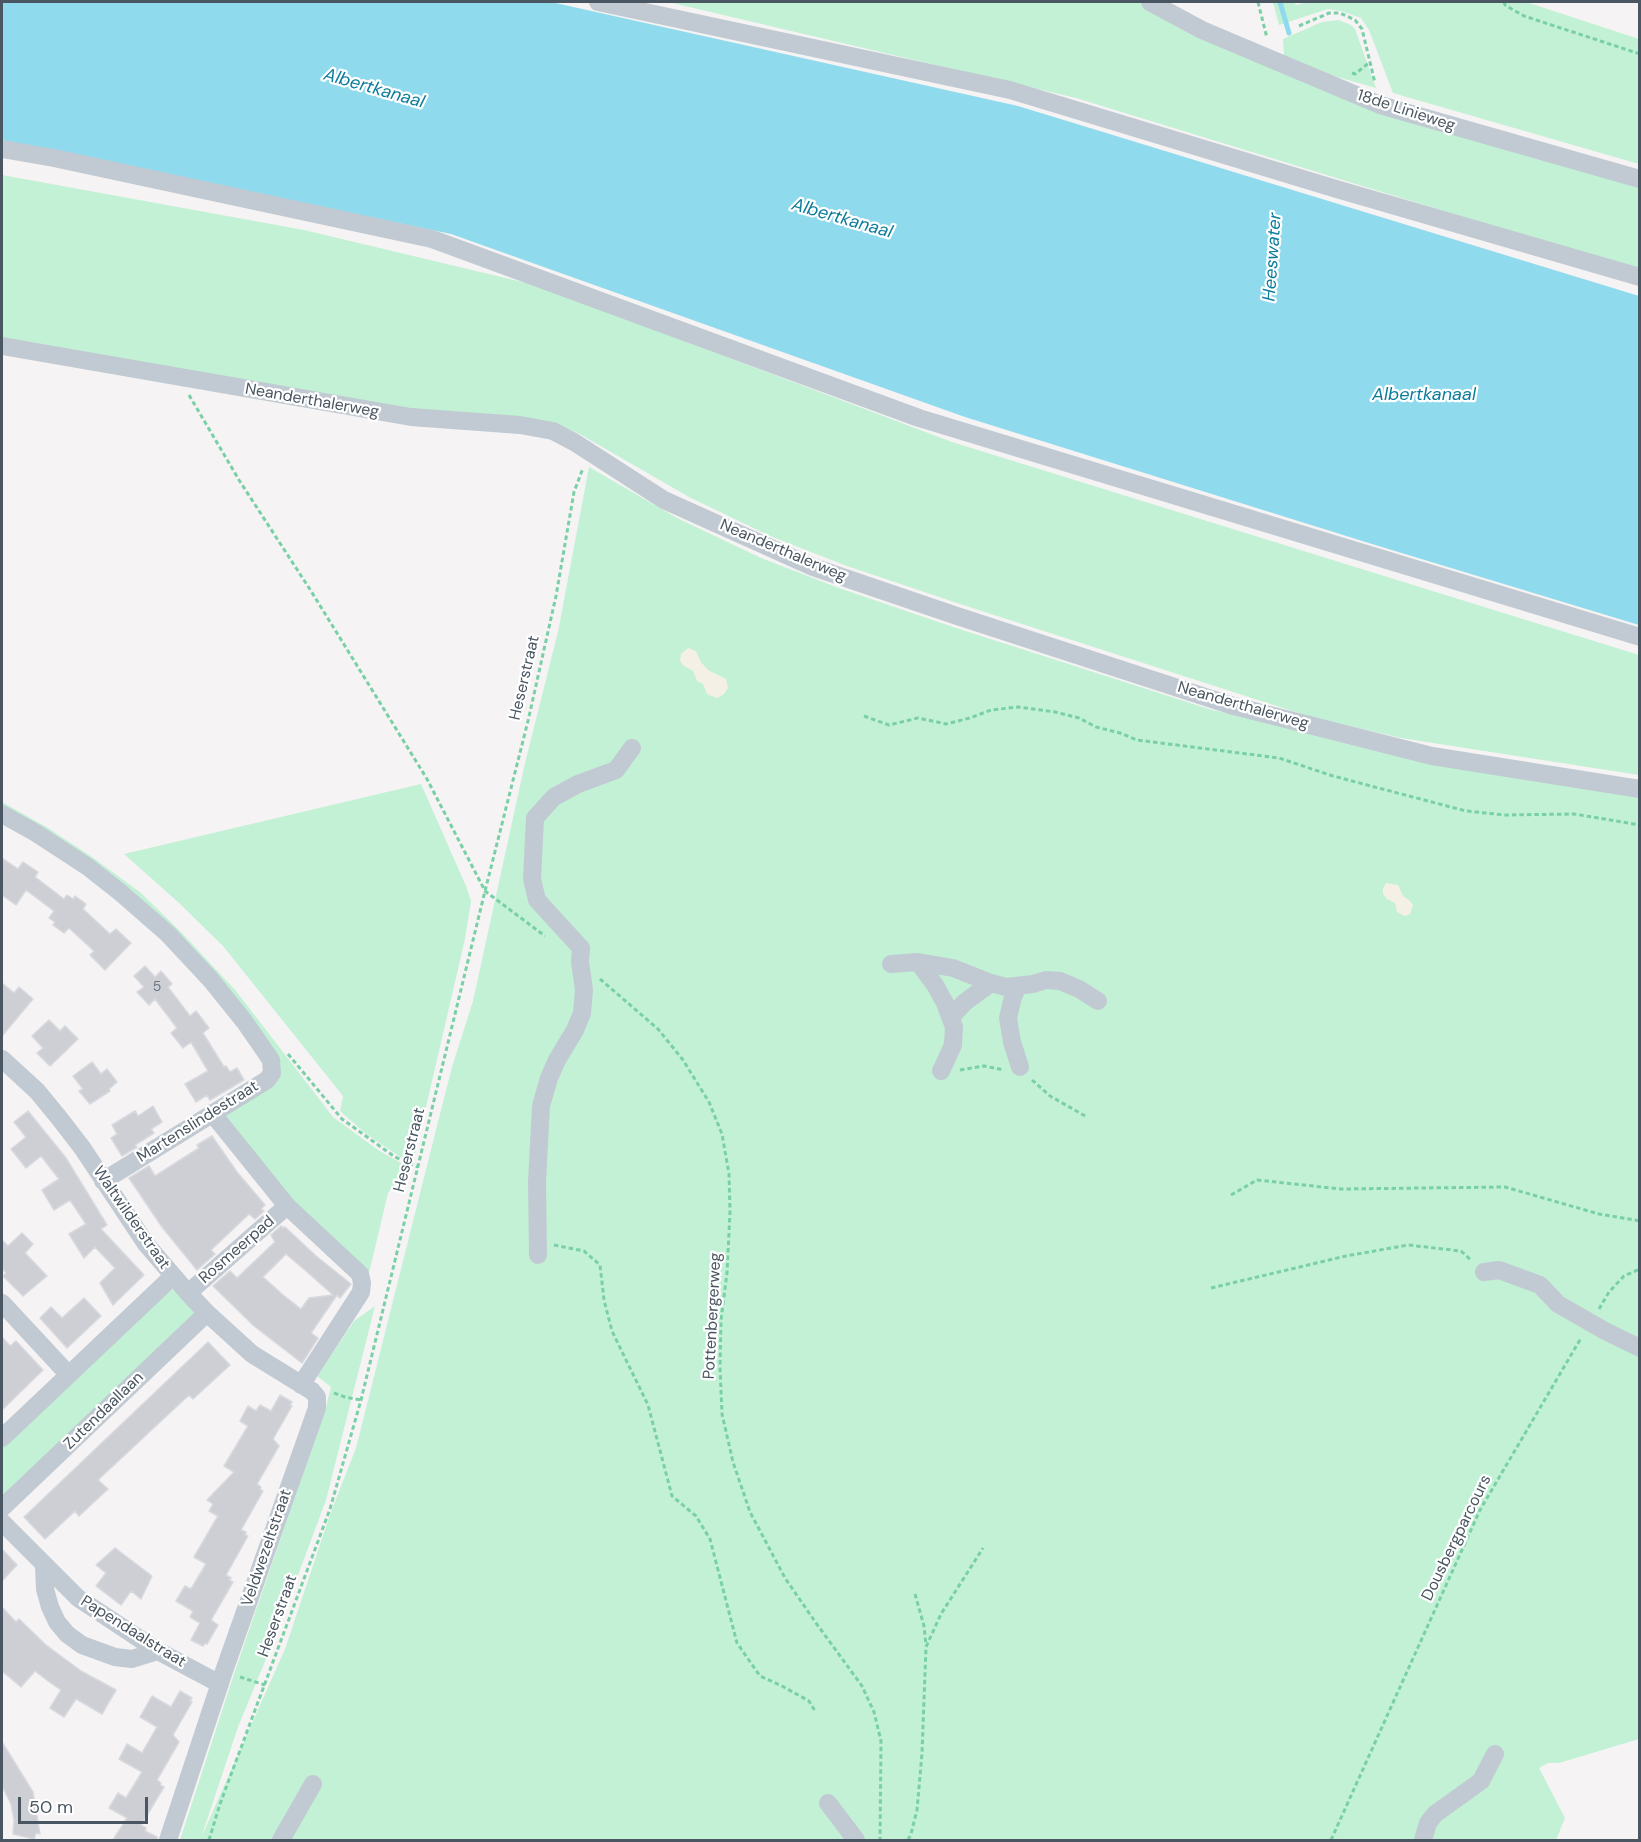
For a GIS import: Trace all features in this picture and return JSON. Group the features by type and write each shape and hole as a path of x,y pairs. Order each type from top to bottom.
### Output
{"street":[{"path":"598,2 1010,90 1640,277"},
{"name":"18de Linieweg","path":"1150,2 1202,30 1380,105 1640,179"},
{"path":"2,149 432,239 919,417 1640,637"},
{"name":"Neanderthalerweg","path":"2,346 187,380 411,417 520,425 553,430 664,500 813,567 1230,705 1432,756 1640,789"},
{"path":"538,1249 537,1182 541,1106 549,1078 582,1013 584,990 580,962 581,948 537,900 532,879 535,818 554,797 578,784 616,771 632,748"},
{"name":"Martenslindestraat","path":"2,814 36,833 87,867 145,913 211,980 271,1059 272,1073 267,1080 103,1181"},
{"path":"918,962 935,985 954,1027 954,1045 941,1071"},
{"path":"891,964 918,962 953,968 1006,987 1018,987 1046,980 1060,981 1098,1001"},
{"path":"951,1017 965,1002 991,983"},
{"path":"1018,987 1012,997 1008,1018 1021,1073"},
{"name":"Waltwilderstraat","path":"2,1059 37,1091 60,1119 83,1149 146,1244 172,1276 207,1313 252,1354 301,1385"},
{"name":"Rosmeerpad","path":"212,1113 287,1206 360,1274 361,1292 301,1385"},
{"name":"Rosmeerpad","path":"188,1293 287,1206"},
{"path":"1484,1272 1500,1270 1540,1285 1558,1304 1640,1348"},
{"path":"2,1438 172,1276"},
{"path":"2,1303 69,1374"},
{"name":"Zutendaallaan","path":"2,1508 207,1313"},
{"name":"Veldwezeltstraat","path":"168,1840 317,1408 316,1397 312,1391 301,1385"},
{"name":"Papendaalstraat","path":"2,1522 78,1598 158,1652 220,1684"},
{"path":"44,1566 45,1589 57,1622 82,1645 115,1657 132,1659 158,1652"},
{"path":"1423,1840 1428,1823 1435,1814 1481,1781 1495,1754"},
{"path":"281,1840 313,1784"},
{"path":"828,1803 856,1840"}],"path":[{"path":"1258,2 1268,40"},
{"path":"1504,2 1524,16 1640,54"},
{"path":"1299,26 1329,12 1340,13 1355,21 1362,29 1370,62"},
{"path":"187,380 188,394 427,779 484,891 545,937"},
{"name":"Heserstraat","path":"208,1840 330,1509 361,1400 533,698 556,596 574,492 588,452"},
{"path":"864,716 889,725 918,718 946,724 991,710 1018,707 1054,712 1079,718 1096,727 1137,740 1279,758 1333,776 1466,811 1505,815 1574,814 1640,825"},
{"name":"Pottenbergerweg","path":"580,962 658,1029 682,1060 709,1102 722,1134 729,1174 730,1212 727,1273 721,1320 720,1367 723,1414 733,1462 750,1512 784,1578 862,1686 874,1712 881,1741 880,1840"},
{"path":"941,1071 951,1072 984,1066 1021,1073 1050,1096 1087,1117"},
{"path":"1021,1073 1036,1084"},
{"path":"1231,1195 1257,1180 1341,1189 1505,1187 1599,1214 1640,1221"},
{"path":"1211,1288 1346,1256 1408,1245 1461,1251 1484,1272"},
{"path":"538,1249 584,1251 600,1266 604,1299 612,1330 648,1405 672,1496 696,1516 710,1539 737,1643 760,1676 809,1701 815,1711"},
{"name":"Dousbergparcours","path":"1331,1840 1480,1510 1609,1292 1624,1276 1640,1269"},
{"path":"345,1397 361,1400"},
{"path":"926,1647 941,1614 983,1548"},
{"path":"908,1840 917,1810 922,1753 926,1647 924,1626 915,1594"},
{"path":"249,1680 265,1685"}],"green space":[{"path":"668,2 1158,2 1297,74 1639,172 1639,271 1076,98"},
{"path":"1273,2 1294,2 1296,5 1307,2 1528,2 1639,39 1639,164 1393,93 1369,30 1361,18 1328,9 1279,25"},
{"path":"1338,20 1355,29 1376,88 1327,74 1284,55 1283,39 1322,22"},
{"path":"2,175 304,230 539,286 952,442 1639,655 1639,775 1401,738 1311,717 960,604 847,566 770,536 689,497 578,433 551,422 400,409 2,339"},
{"path":"589,467 677,518 761,558 839,588 953,627 1212,710 1639,797 1639,1739 1559,1763 1548,1763 1539,1768 1565,1818 1556,1840 180,1840 235,1671 326,1407 331,1387 317,1376 354,1321 375,1306 326,1500 275,1637 238,1727 201,1838 285,1649 331,1512 356,1448 452,1067 473,1001 525,763 558,632"},
{"path":"421,784 471,901 465,939 413,1163 406,1161 365,1133 340,1111 343,1096 223,946 124,854"},
{"path":"2,802 48,828 141,893 236,991 333,1117 378,1150 408,1167 388,1193 369,1273 314,1225 221,1119 274,1084 207,970 2,810"},
{"path":"174,1289 197,1313 2,1500 2,1447 168,1291"}],"sand":[{"path":"688,648 696,651 708,670 726,679 728,688 724,694 717,698 707,694 693,671 680,661 681,654"},
{"path":"1386,883 1398,885 1403,896 1413,905 1410,914 1405,916 1397,912 1395,903 1383,894"}],"water":[{"name":"Albertkanaal","path":"2,2 551,2 1018,106 1639,296 1639,625 965,417 451,234 2,140"}],"building":[{"path":"2,858 18,869 23,862 38,872 35,877 64,899 67,895 73,899 75,896 86,904 83,909 110,934 116,929 131,943 105,970 90,955 94,951 69,928 64,933 53,925 55,922 49,918 54,911 26,890 16,905 2,895"},
{"path":"145,966 155,977 161,971 172,984 168,987 190,1016 196,1011 209,1028 203,1033 224,1067 226,1066 230,1072 237,1068 244,1080 210,1100 207,1095 196,1102 185,1084 208,1071 191,1042 183,1048 171,1033 177,1028 155,999 149,1005 137,992 144,987 134,976"},
{"path":"2,983 14,993 19,987 33,999 2,1036"},
{"path":"49,1020 60,1031 65,1026 78,1039 50,1066 37,1053 43,1048 32,1036"},
{"path":"92,1062 101,1074 107,1069 117,1082 109,1089 110,1091 90,1104 79,1091 83,1089 73,1076"},
{"path":"153,1106 162,1122 151,1129 154,1133 122,1156 111,1138 117,1134 112,1125 135,1111 138,1116"},
{"path":"28,1111 66,1158 107,1225 101,1229 144,1275 113,1305 100,1283 115,1268 95,1247 84,1258 69,1234 86,1224 70,1200 54,1210 42,1190 59,1179 41,1156 26,1168 11,1149 26,1137 14,1122"},
{"path":"212,1136 237,1172 265,1205 261,1209 264,1211 255,1219 249,1214 211,1250 215,1254 197,1270 162,1227 129,1178 149,1166 155,1176 199,1148 197,1145"},
{"path":"281,1226 285,1227 351,1284 340,1298 337,1295 311,1333 318,1338 302,1363 254,1326 213,1286 230,1271 237,1278 275,1242 271,1235","holes":["286,1254 333,1295 309,1298 301,1309 283,1295 263,1277"]},
{"path":"22,1233 33,1244 25,1253 47,1276 23,1296 3,1276 6,1273 2,1268 2,1240 8,1246"},
{"path":"84,1298 101,1316 67,1348 40,1318 51,1307 62,1318"},
{"path":"2,1337 10,1346 16,1341 43,1370 2,1410"},
{"path":"208,1342 230,1365 193,1399 189,1395 98,1480 108,1489 79,1516 75,1511 45,1539 24,1517"},
{"path":"280,1395 292,1402 290,1405 292,1406 273,1439 279,1446 257,1484 263,1491 241,1530 248,1536 226,1575 233,1582 211,1620 218,1625 207,1644 203,1646 191,1640 200,1623 190,1617 193,1611 176,1601 185,1586 191,1589 206,1564 194,1557 218,1516 209,1511 213,1504 207,1500 234,1472 224,1466 248,1426 240,1421 248,1406 256,1411 260,1405 271,1411"},
{"path":"115,1548 152,1576 141,1599 131,1591 121,1605 96,1586 106,1573 96,1565"},
{"path":"2,1549 17,1565 2,1581"},
{"path":"2,1607 16,1622 19,1619 46,1645 81,1671 116,1690 102,1714 76,1699 64,1717 50,1708 61,1690 35,1671 21,1687 2,1671"},
{"path":"180,1691 192,1698 190,1701 192,1702 173,1735 179,1742 157,1780 164,1787 141,1825 146,1828 145,1831 157,1837 157,1840 113,1840 127,1818 109,1808 118,1793 126,1798 142,1772 119,1759 127,1744 142,1753 157,1727 140,1717 152,1696 171,1707"},
{"path":"2,1742 33,1792 40,1834 36,1833 34,1839 13,1834 14,1820 11,1804 2,1786"}],"waterway":[{"name":"Heeswater","path":"1280,2 1289,33"}]}
